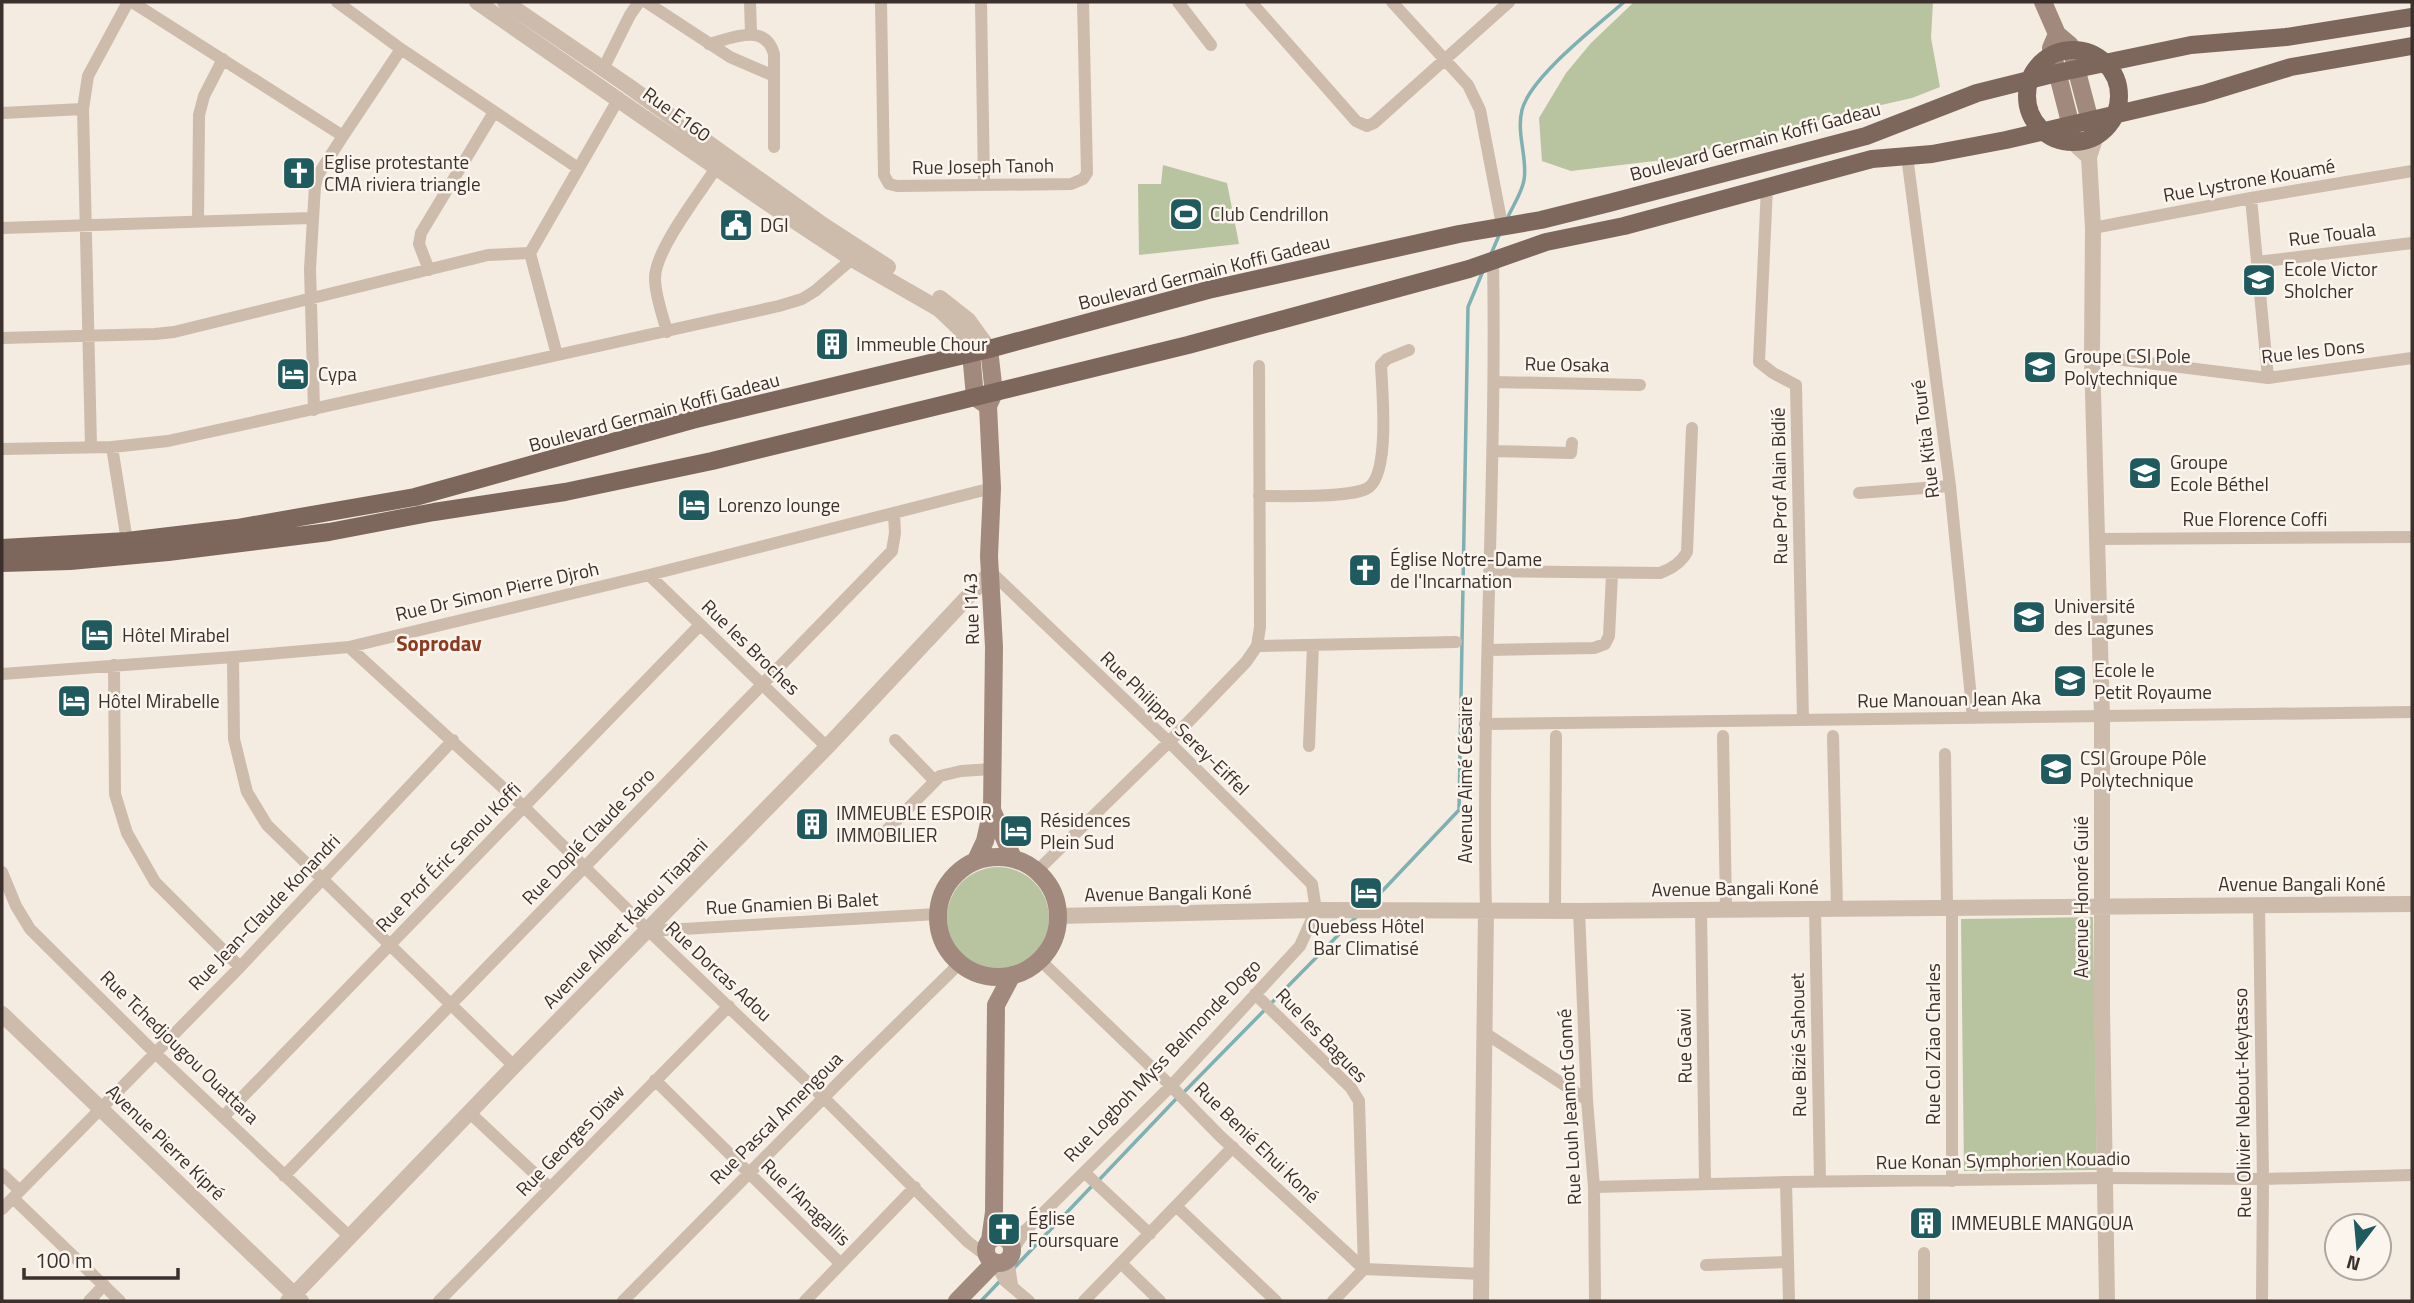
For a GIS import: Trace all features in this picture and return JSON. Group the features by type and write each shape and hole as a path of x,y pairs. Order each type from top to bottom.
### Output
{"main road":[{"path":"2043,2 2056,34 2070,45 2076,69 2082,132"},
{"name":"Boulevard Germain Koffi Gadeau","path":"2,548 127,541 261,524 415,497 692,420 971,353 984,342 1502,225 1552,217 1866,136 1977,93 2029,80 2191,45 2286,37 2412,17"},
{"path":"2056,34 2051,48 2057,74 2082,132"},
{"path":"2,563 118,557 329,532 434,512 514,501 712,461 985,399 1380,294 1469,269 1546,242 1624,226 1872,159 1932,154 2043,132 2082,132 2116,116 2203,94 2291,66 2412,46"},
{"path":"2043,132 2026,100 2029,80 2038,66 2052,55 2071,50 2089,52 2106,63 2115,76 2119,89 2116,116"},
{"path":"984,342 985,399"},
{"path":"971,353 985,399"},
{"name":"Rue I143","path":"976,860 985,841 992,810 991,572 996,550 985,399"},
{"name":"Rue I143","path":"992,810 1013,858"},
{"path":"988,857 1013,858 1037,871 1052,890 1058,916 1052,944 1040,960 1027,970 995,977 977,974 959,964 947,951 939,933 937,914 940,897 948,881 960,869 988,857"},
{"path":"977,974 996,1005"},
{"path":"1002,1260 993,1212 996,1005 1012,975"},
{"name":"Rue Logboh Myss Belmonde Dogo","path":"957,1301 1002,1260"}],"street":[{"path":"91,446 83,109 88,76 130,2 342,136"},
{"path":"337,2 401,49 578,168"},
{"name":"Rue E160","path":"478,2 852,259 939,309 962,331 971,353"},
{"name":"Rue E160","path":"505,2 873,258 942,299 968,320 984,342"},
{"path":"603,69 639,2"},
{"path":"646,2 730,57 774,76"},
{"path":"750,2 751,33"},
{"name":"Rue Joseph Tanoh","path":"881,2 885,180 897,186 1071,184 1083,179 1087,173 1083,2"},
{"path":"981,2 984,184"},
{"path":"1178,2 1211,45"},
{"path":"1251,2 1361,124 1374,123 1509,2"},
{"path":"1392,2 1468,85 1480,110 1502,225"},
{"path":"709,44 751,33 767,40 771,45 775,147"},
{"path":"314,410 311,218 314,186 342,136 401,49"},
{"path":"198,221 199,115 204,96 223,59"},
{"path":"557,355 530,253 619,98"},
{"path":"2,113 83,109"},
{"path":"429,270 419,244 421,233 494,112"},
{"name":"Avenue Honoré Guié","path":"2082,132 2089,157 2092,228 2092,356 2102,718 2107,1301"},
{"name":"Rue Kitia Touré","path":"1907,156 1950,486 1973,718"},
{"path":"667,332 655,282 657,267 666,245 716,167"},
{"name":"Rue Lystrone Kouamé","path":"2092,228 2412,171"},
{"name":"Rue Prof Alain Bidié","path":"1768,187 1759,362 1796,385 1803,720"},
{"path":"2251,198 2267,378"},
{"path":"2,228 311,218"},
{"name":"Rue Touala","path":"2257,262 2412,243"},
{"path":"2,338 174,332 488,255 530,253"},
{"path":"2,449 112,447 169,442 779,306 802,299 852,259 873,258"},
{"name":"Avenue Aimé Césaire","path":"1481,1301 1486,911 1485,724 1491,571 1493,259"},
{"path":"1259,496 1343,494 1365,490 1370,486 1380,468 1382,452 1381,365 1387,359 1409,350"},
{"name":"Rue les Dons","path":"2092,356 2267,378 2412,359"},
{"path":"1037,871 1168,742 1246,662 1257,646 1260,627 1259,366"},
{"name":"Rue Osaka","path":"1494,382 1640,385"},
{"path":"1491,571 1660,573 1683,559 1686,552 1692,428"},
{"path":"1493,451 1571,453 1572,443"},
{"path":"112,447 127,541"},
{"path":"1859,494 1950,486"},
{"name":"Rue Dr Simon Pierre Djroh","path":"2,674 349,647 649,575 992,488"},
{"name":"Rue Doplé Claude Soro","path":"284,1176 892,551 894,513"},
{"name":"Rue Florence Coffi","path":"2098,539 2412,537"},
{"name":"Rue Philippe Serey-Eiffel","path":"991,572 1312,884 1316,910"},
{"name":"Avenue Albert Kakou Tiapani","path":"294,1299 514,1066 827,747 991,572"},
{"path":"1488,650 1594,648 1605,644 1609,636 1612,574"},
{"name":"Rue les Broches","path":"649,575 827,747"},
{"name":"Rue Prof Éric Senou Koffi","path":"224,1116 700,625"},
{"path":"1257,646 1455,642"},
{"path":"1308,746 1313,645"},
{"name":"Rue Dorcas Adou","path":"349,647 524,807 915,1187 968,1242 1002,1260"},
{"path":"233,657 234,739 247,792 267,825 514,1066"},
{"path":"114,665 116,794 127,832 155,882 240,967"},
{"name":"Rue Manouan Jean Aka","path":"1485,724 2412,712"},
{"path":"1555,910 1556,736"},
{"path":"1723,736 1726,908"},
{"path":"1833,736 1837,908"},
{"name":"Rue Jean-Claude Konandri","path":"2,1209 240,967 453,740"},
{"path":"895,740 934,780"},
{"name":"Rue Col Ziao Charles","path":"1945,754 1952,1181"},
{"path":"884,833 934,780 948,773 992,769"},
{"name":"Rue Tchedjougou Ouattara","path":"2,872 16,906 30,929 154,1052 350,1237"},
{"name":"Avenue Bangali Koné","path":"1058,916 1316,910 1579,911 2412,904"},
{"name":"Rue Olivier Nebout-Keytasso","path":"2259,905 2262,1301"},
{"name":"Rue Gawi","path":"1701,909 1705,1183"},
{"name":"Rue Bizié Sahouet","path":"1815,909 1820,1181"},
{"name":"Rue Logboh Myss Belmonde Dogo","path":"1002,1260 1026,1230 1171,1086 1300,946 1316,910"},
{"name":"Rue Louh Jeannot Gonné","path":"1579,911 1587,1100 1594,1186 1595,1301"},
{"name":"Rue Gnamien Bi Balet","path":"649,931 937,914"},
{"name":"Rue Benié Ehui Koné","path":"1040,960 1233,1147 1364,1269"},
{"name":"Rue Pascal Amengoua","path":"623,1301 959,964"},
{"name":"Rue les Bagues","path":"1255,994 1351,1088 1359,1101 1364,1269"},
{"name":"Rue Georges Diaw","path":"444,1300 729,1006"},
{"name":"Avenue Pierre Kipré","path":"2,1014 294,1299"},
{"path":"1485,1033 1587,1100"},
{"name":"Rue l'Anagallis","path":"655,1080 840,1263"},
{"path":"470,1113 550,1188"},
{"path":"1084,1301 1233,1147"},
{"path":"1084,1172 1150,1234"},
{"path":"2,1174 16,1194 120,1301"},
{"name":"Rue Konan Symphorien Kouadio","path":"1594,1186 2412,1175"},
{"path":"1786,1182 1789,1301"},
{"path":"805,1301 915,1187"},
{"path":"1177,1207 1276,1301"},
{"path":"1924,1253 1924,1301"},
{"path":"1002,1260 1029,1301"},
{"path":"1706,1265 1788,1262"},
{"path":"1121,1263 1160,1301"},
{"path":"1332,1301 1364,1269 1482,1273"},
{"path":"89,1301 104,1286"}],"green space":[{"path":"1634,2 1933,2 1931,38 1940,87 1912,98 1671,159 1571,171 1542,161 1539,118 1566,73 1591,43"},
{"name":"Club Cendrillon","path":"1163,165 1227,183 1239,244 1139,255 1138,184 1161,184"},
{"path":"998,867 1018,871 1034,882 1045,898 1049,918 1045,938 1034,954 1018,965 998,969 978,965 962,954 951,938 947,918 951,898 962,882 978,871"},
{"path":"2093,917 2097,1170 1964,1171 1961,919"}],"waterway":[{"path":"1507,219 1524,180 1521,119 1528,97 1566,53 1624,2"},
{"path":"1491,254 1500,233"},
{"path":"1370,904 1459,810 1468,307 1483,271"},
{"path":"1183,1093 1357,916"},
{"path":"1098,1181 1177,1098"},
{"path":"1013,1269 1092,1186"},
{"path":"981,1301 1002,1279"}],"place":[{"name":"Eglise protestante CMA riviera triangle","path":"299,173"},
{"name":"Club Cendrillon","path":"1186,214"},
{"name":"DGI","path":"736,225"},
{"name":"Ecole Victor Sholcher","path":"2259,280"},
{"name":"Immeuble Chour","path":"832,344"},
{"name":"Groupe CSI Pole Polytechnique","path":"2040,367"},
{"name":"Cypa","path":"293,374"},
{"name":"Groupe Ecole Béthel","path":"2145,473"},
{"name":"Lorenzo lounge","path":"694,505"},
{"name":"Église Notre-Dame de l'Incarnation","path":"1365,570"},
{"name":"Université des Lagunes","path":"2029,617"},
{"name":"Hôtel Mirabel","path":"97,635"},
{"name":"Ecole le Petit Royaume","path":"2070,681"},
{"name":"Hôtel Mirabelle","path":"74,701"},
{"name":"CSI Groupe Pôle Polytechnique","path":"2056,769"},
{"name":"IMMEUBLE ESPOIR IMMOBILIER","path":"812,824"},
{"name":"Résidences Plein Sud","path":"1016,831"},
{"name":"Quebess Hôtel Bar Climatisé","path":"1366,893"},
{"name":"IMMEUBLE MANGOUA","path":"1926,1223"},
{"name":"Église Foursquare","path":"1004,1229"}],"district":[{"name":"Soprodav","path":"439,644"}]}
